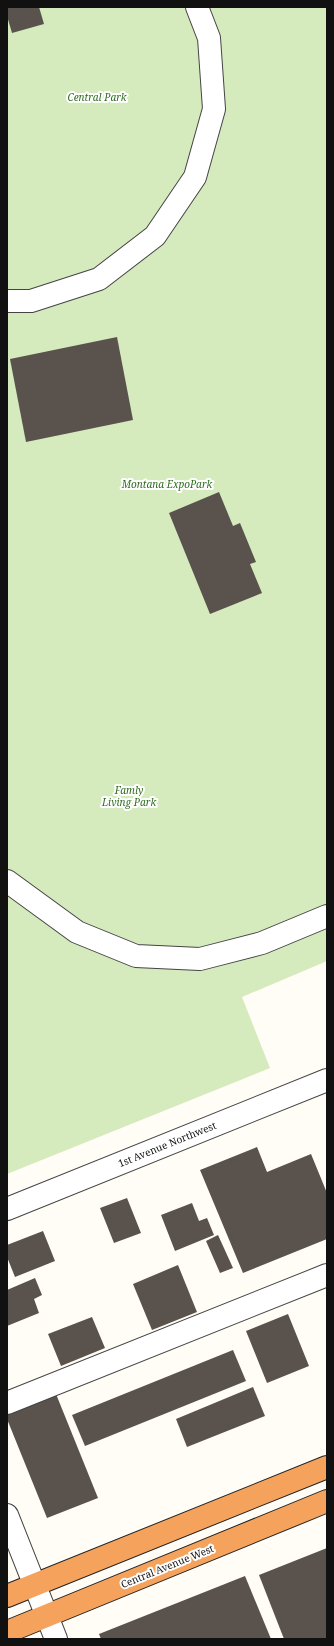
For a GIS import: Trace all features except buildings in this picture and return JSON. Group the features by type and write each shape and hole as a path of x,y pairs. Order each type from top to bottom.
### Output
{"highway":[{"path":"7,1596 327,1467"},
{"name":"Central Avenue West","path":"7,1632 327,1501"}],"street":[{"path":"7,301 31,301 98,279 155,236 195,177 214,109 209,38 197,7"},
{"path":"7,881 77,932 136,956 200,959 262,943 327,916"},
{"name":"1st Avenue Northwest","path":"7,1209 327,1080"},
{"path":"7,1403 327,1275"},
{"path":"7,1515 56,1639"}],"green space":[{"name":"Montana ExpoPark","path":"7,7 327,7 327,961 242,997 270,1068 7,1174"}],"park label":[{"name":"Central Park","path":"97,97"},
{"name":"Famly Living Park","path":"129,796"}]}
